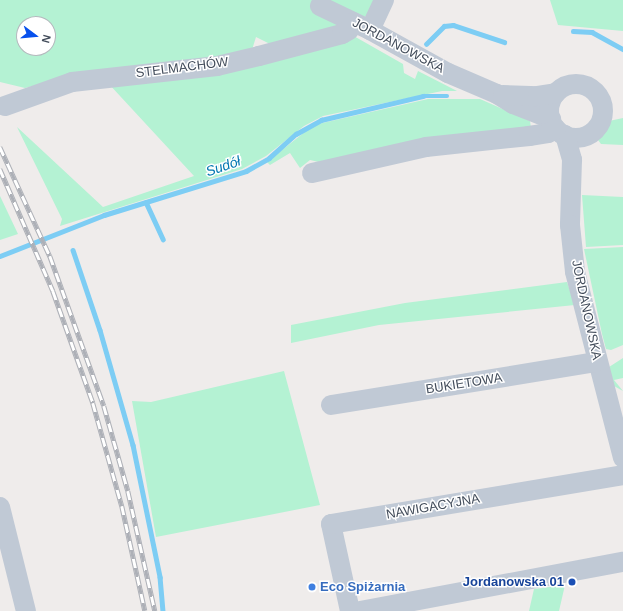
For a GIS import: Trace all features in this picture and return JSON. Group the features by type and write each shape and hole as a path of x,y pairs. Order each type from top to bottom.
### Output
{"street":[{"name":"STELMACHÓW","path":"5,106 72,82 217,66 342,34 362,26 384,0"},
{"name":"JORDANOWSKA","path":"320,6 362,26 448,73 498,94 512,104 564,130 572,160 570,225 574,256 597,362 623,458"},
{"path":"312,173 426,147 529,136 564,130 597,128 601,120 602,103 598,95 585,85 576,84 561,89 556,94 550,106 564,130"},
{"name":"JORDANOWSKA","path":"498,94 538,96 556,94"},
{"name":"BUKIETOWA","path":"331,405 597,362"},
{"name":"NAWIGACYJNA","path":"350,611 331,524 623,475"},
{"path":"1,515 26,611"},
{"path":"360,611 623,562"}],"green space":[{"path":"0,0 383,0 368,15 350,25 280,49 256,37 251,53 62,79 25,88 0,82"},
{"path":"550,0 623,0 623,31 558,25"},
{"path":"352,35 403,64 404,73 415,79 418,71 457,91 442,91 323,116 304,126 266,156 242,169 60,226 62,219 17,127 103,207 194,176 108,83"},
{"path":"428,99 480,99 530,121 531,128 323,163 310,160 300,168 290,153 270,165 267,162 306,131 318,124"},
{"path":"623,118 623,145 601,144 595,136 609,121"},
{"path":"582,195 623,197 623,245 586,247"},
{"path":"0,196 18,234 0,240"},
{"path":"623,247 623,345 611,350 606,349 584,249"},
{"path":"567,282 575,305 379,325 291,343 291,325 405,303"},
{"path":"623,358 623,378 614,380 623,391 614,386 609,367"},
{"path":"284,371 320,505 156,537 132,401 151,402"},
{"path":"565,585 559,611 529,611 534,589"}],"waterway":[{"path":"426,44 444,26 453,25 504,42"},
{"path":"573,31 592,32 623,49"},
{"name":"Sudół","path":"0,256 104,215 246,171 269,158 296,134 321,120 423,96 447,96"},
{"path":"146,202 163,239"},
{"path":"73,250 100,330 133,445 160,577 163,611"}],"railway":[{"path":"0,147 50,256 104,406 128,491 155,611"},
{"path":"0,169 53,291 93,403 122,506 145,611"}],"place":[{"name":"Jordanowska 01","path":"572,582"},
{"name":"Eco Spiżarnia","path":"312,587"}]}
